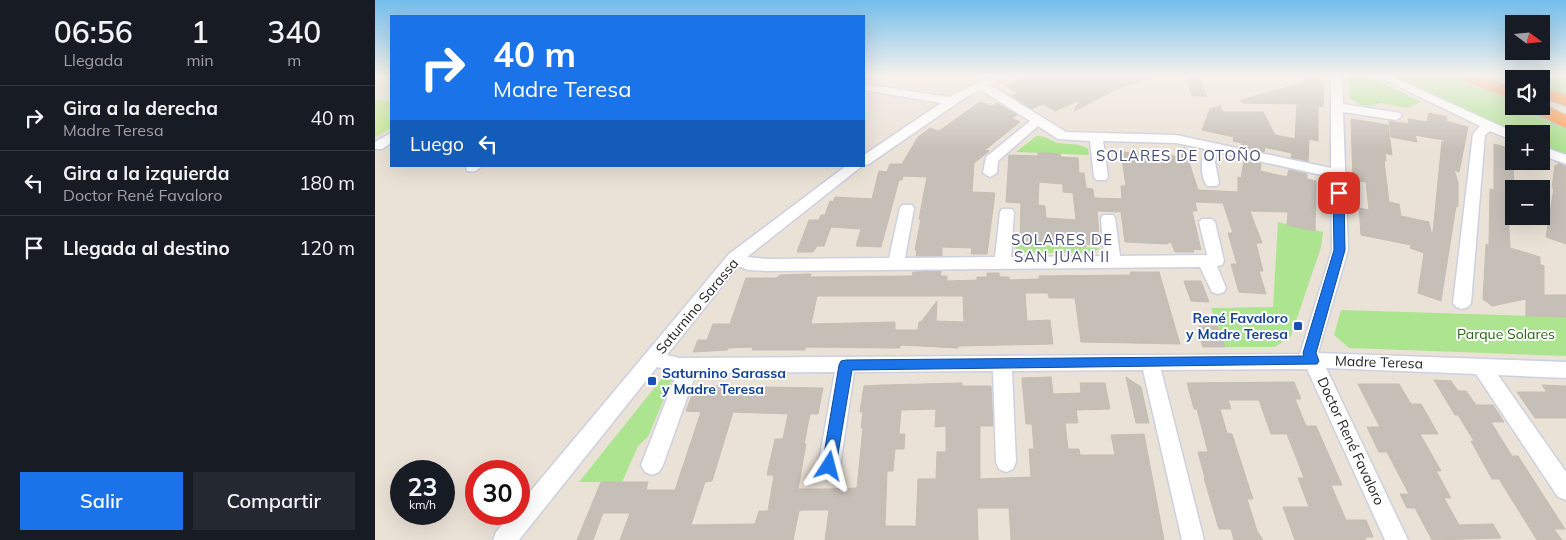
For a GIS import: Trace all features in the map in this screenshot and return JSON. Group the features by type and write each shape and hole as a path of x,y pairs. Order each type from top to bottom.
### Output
{"highway":[{"path":"1554,101 1566,106"},
{"path":"1550,110 1566,117"},
{"path":"1550,114 1566,122"}],"street":[{"name":"Saturnino Sarassa","path":"865,157 951,101"},
{"path":"1008,101 1063,136 1177,139 1338,174"},
{"name":"Doctor René Favaloro","path":"1337,101 1340,250 1309,353 1397,540"},
{"path":"1436,101 1505,133"},
{"path":"1337,107 1396,116"},
{"path":"990,173 991,160 1038,120"},
{"path":"1462,303 1479,134 1488,126"},
{"path":"376,146 390,137"},
{"path":"1096,137 1101,177"},
{"path":"376,146 390,146"},
{"path":"1212,147 1208,162 1212,183"},
{"path":"1550,154 1566,160"},
{"name":"Saturnino Sarassa","path":"505,540 735,258 850,167"},
{"path":"896,264 907,208"},
{"path":"1003,262 1007,212"},
{"path":"1108,218 1113,262"},
{"path":"1207,222 1211,261 1218,288"},
{"path":"735,258 748,264 1211,261"},
{"name":"Madre Teresa","path":"653,358 680,366 1313,361 1566,370"},
{"path":"1150,362 1193,540"},
{"path":"1002,364 1006,462"},
{"path":"829,466 846,365"},
{"path":"652,465 689,366"},
{"path":"1481,366 1566,490"}],"green space":[{"path":"375,101 390,101 390,129 375,137"},
{"path":"1355,101 1421,102 1407,108 1381,103 1370,106 1361,105"},
{"path":"1447,101 1505,101 1505,115 1541,115 1566,127 1566,155 1550,148 1550,125 1505,125 1505,128"},
{"path":"1036,136 1059,143 1081,145 1088,149 1089,155 1016,152"},
{"path":"1278,222 1323,232 1321,247 1291,336 1275,347 1225,347 1211,308 1273,307"},
{"path":"1015,244 1100,248 1093,253 1024,253 1015,248"},
{"name":"Parque Solares","path":"1341,310 1566,317 1566,356 1349,348 1334,335"},
{"path":"663,377 672,380 648,437 638,446 622,482 579,482"}],"building":[{"path":"1019,101 1077,101 1055,111 1043,104 1032,109"},
{"path":"1079,101 1093,101 1074,111"},
{"path":"1241,101 1323,101 1323,107 1318,106 1318,141 1309,139 1308,161 1291,158 1292,153 1265,147 1264,152 1247,148 1247,146 1241,145 1242,143 1233,141 1234,137 1202,130 1210,109 1220,106 1223,112 1263,112 1275,135 1295,139 1297,104 1242,103"},
{"path":"980,102 992,106 997,103 1017,115 1011,118 1020,122 985,150 989,151 974,163 972,192 995,193 987,254 971,254 972,248 942,247 942,256 916,256 917,250 915,250 921,219 919,219 927,177 903,176 902,180 899,180 881,247 856,246 861,229 831,227 824,246 817,246 813,252 797,252 809,220 819,220 821,215 825,215 830,201 833,202 835,197 872,199 879,171 887,172 890,164 902,164 918,137 930,128 939,131"},
{"path":"1429,113 1447,117 1446,121 1468,127 1459,172 1454,170 1458,182 1458,207 1456,206 1441,301 1418,293 1424,253 1410,248 1411,245 1361,235 1359,208 1369,210 1366,182 1353,180 1351,119 1388,125 1392,155 1385,153 1386,161 1384,161 1389,202 1399,204 1401,216 1429,222 1431,232 1433,232 1442,141 1444,144 1444,140 1415,135 1417,142 1391,137 1389,121 1409,124 1408,119 1427,122"},
{"path":"1494,144 1505,147 1505,170 1513,170 1514,180 1505,180 1505,225 1509,225 1510,248 1540,257 1540,264 1544,266 1544,295 1566,295 1566,317 1526,316 1526,299 1492,306 1483,299 1486,244 1489,245 1490,189 1494,190"},
{"path":"1184,147 1198,190 1238,192 1238,177 1241,178 1244,160 1261,164 1260,171 1287,177 1289,170 1307,174 1307,179 1316,181 1315,231 1287,225 1288,212 1250,211 1262,243 1256,243 1263,271 1259,271 1266,294 1239,292 1231,264 1237,264 1228,233 1233,233 1223,203 1195,202 1197,211 1192,211 1201,250 1193,249 1194,252 1175,252 1171,242 1166,244 1125,242 1121,212 1097,211 1100,245 1085,244 1086,247 1071,247 1071,241 1046,240 1046,246 1020,244 1021,203 1006,202 1009,155 1038,156 1038,153 1047,153 1060,154 1061,157 1078,158 1079,173 1084,173 1086,188 1093,189 1094,198 1122,199 1121,186 1126,186 1121,152 1175,156 1178,167","holes":["1039,182 1063,184 1063,192 1073,193 1076,220 1046,218 1045,206 1038,205"]},
{"path":"1558,163 1566,166 1566,244 1546,237 1548,225 1550,225 1555,165 1558,166"},
{"path":"941,271 940,276 947,276 947,281 977,280 977,277 987,277 987,273 999,273 1000,277 1009,277 1009,280 1039,279 1039,276 1131,275 1130,272 1159,272 1180,344 1081,342 1075,298 1049,298 1048,293 1025,293 1027,321 1050,320 1053,344 958,346 958,348 900,345 900,348 806,347 805,350 752,350 753,347 693,352 698,340 707,340 713,324 730,324 746,278 776,278 780,275 806,274 811,274 810,277 912,276 913,272","holes":["817,296 963,296 964,322 936,321 937,301 921,322 919,322 918,330 895,330 895,322 811,324"]},
{"path":"1184,281 1201,281 1209,302 1191,301"},
{"path":"1199,326 1217,326 1225,347 1203,347 1198,333 1201,332"},
{"path":"1051,377 1053,394 1081,393 1080,383 1105,383 1110,409 1076,410 1078,423 1065,423 1068,449 1079,449 1080,455 1115,455 1111,435 1144,434 1164,540 1011,540 1009,508 977,508 978,540 825,540 829,510 804,510 799,511 793,540 620,540 630,513 603,513 593,540 577,540 601,482 648,482 646,490 675,490 701,412 686,411 694,390 702,390 703,386 823,388 818,414 810,414 798,489 828,489 857,488 863,428 861,428 863,412 860,412 864,386 962,383 962,386 991,386 993,426 980,426 980,479 1031,477 1029,449 1034,449 1032,424 1026,424 1022,378","holes":["936,409 935,427 946,426 946,452 937,452 936,479 918,479 916,526 885,526 887,471 893,471 895,449 904,449 905,434 899,434 901,410","733,412 788,414 783,439 775,439 767,475 774,475 768,511 759,511 755,524 691,525 705,482 712,481"]},
{"path":"1126,377 1141,387 1149,423 1136,423"},
{"path":"1434,380 1451,381 1458,391 1466,391 1476,405 1493,405 1504,422 1491,422 1512,456 1518,456 1565,529 1554,529 1562,540 1537,540 1499,479 1492,479 1471,441 1474,441 1458,415 1455,415"},
{"path":"1294,382 1301,399 1295,399 1306,426 1316,426 1342,485 1331,485 1346,520 1366,520 1373,537 1365,537 1366,540 1295,540 1283,507 1309,507 1298,478 1304,478 1287,434 1271,434 1259,400 1228,400 1231,409 1220,409 1227,433 1232,434 1253,499 1247,499 1257,531 1263,540 1234,540 1231,529 1219,529 1198,452 1208,452 1197,409 1194,409 1187,383"},
{"path":"1358,384 1399,384 1411,404 1421,404 1438,434 1420,434 1441,471 1436,471 1451,498 1444,498 1459,525 1493,524 1501,538 1432,540 1415,508 1407,508 1400,494 1409,494 1387,452 1379,452 1367,427 1380,427"},
{"path":"1542,385 1566,386 1566,418 1535,418 1517,392 1547,392"}],"place":[{"name":"René Favaloro y Madre Teresa","path":"1298,326"},
{"name":"Saturnino Sarassa y Madre Teresa","path":"652,381"}],"district":[{"name":"SOLARES DE OTOÑO","path":"1179,155"},
{"name":"SOLARES DE SAN JUAN II","path":"1062,248"}],"route":[{"path":"829,466 846,365 1313,361 1309,353 1340,250 1339,193"}]}
